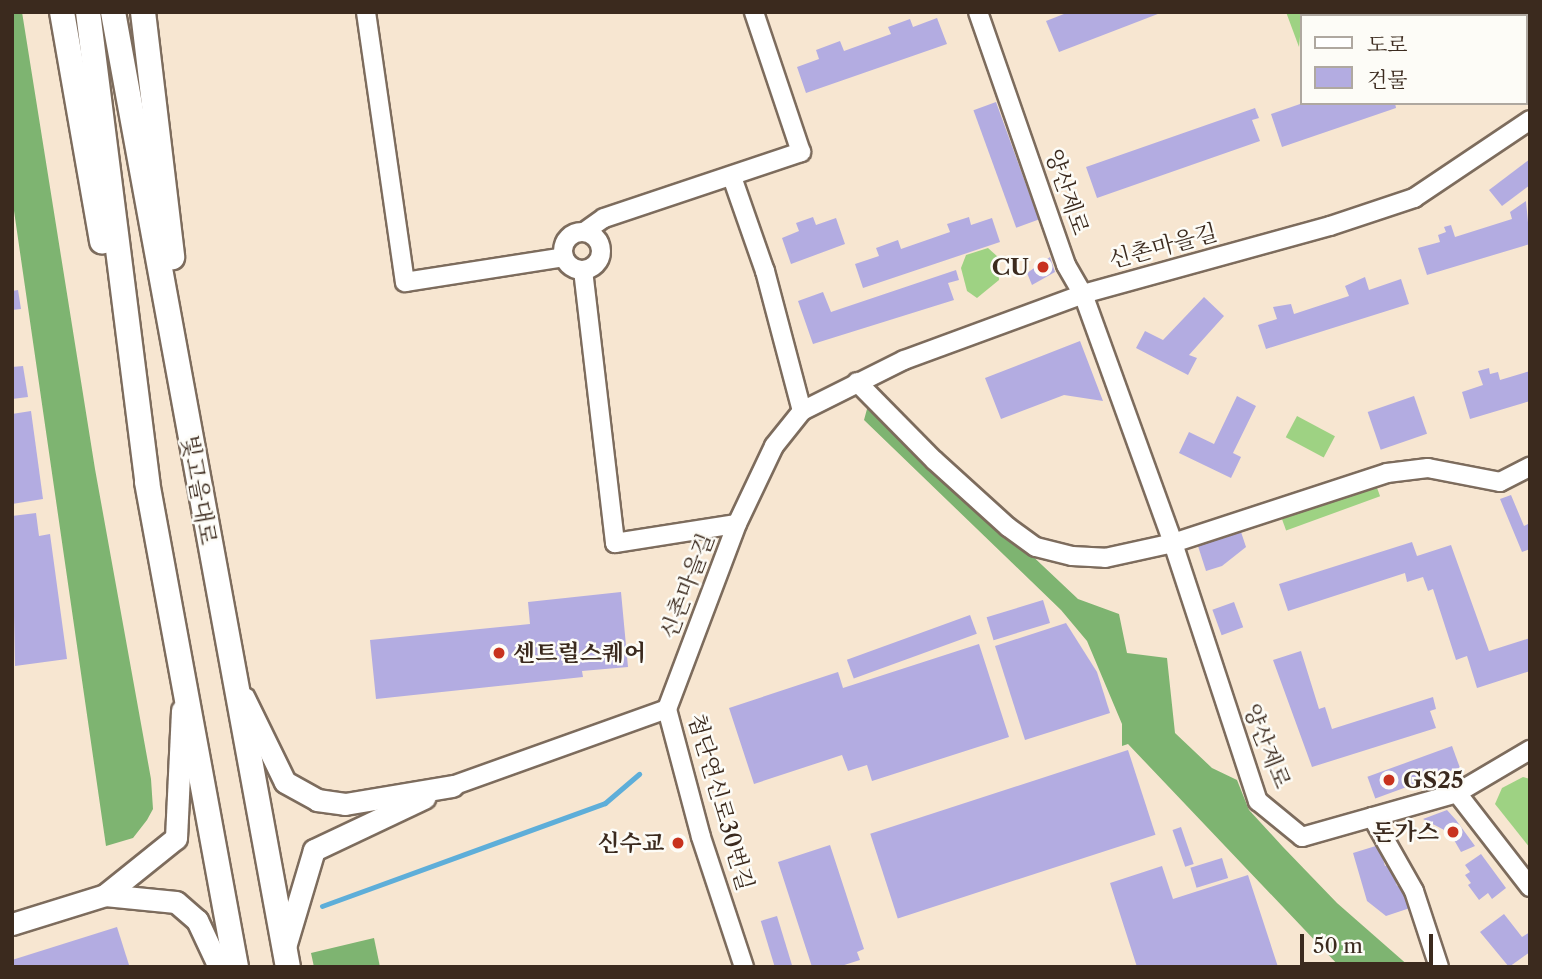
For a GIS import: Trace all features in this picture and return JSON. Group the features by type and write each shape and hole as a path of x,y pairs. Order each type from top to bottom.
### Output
{"main road":[{"path":"62,12 236,967"},
{"path":"88,12 147,482"},
{"name":"빛고을대로","path":"113,12 286,958"},
{"path":"143,12 197,473"}],"street":[{"path":"366,12 405,282 564,257"},
{"path":"584,232 595,237 601,255 594,265 583,270 571,267 564,257 567,239 584,232 604,218 801,152 754,12"},
{"name":"양산제로","path":"978,12 1066,265 1083,294 1173,543 1258,801 1301,837 1457,793 1530,750"},
{"name":"신촌마을길","path":"667,709 737,524 774,446 802,411 857,382 1083,294 1330,226 1413,198 1530,120"},
{"path":"732,177 765,271 802,411"},
{"path":"583,270 615,543 737,524"},
{"path":"857,382 934,460 1036,547 1105,558 1173,543 1387,473 1428,468 1500,482 1530,467"},
{"path":"232,673 285,782 317,800 345,804 452,786"},
{"path":"12,924 105,895 176,838 183,685"},
{"name":"첨단연신로30번길","path":"452,786 667,709 701,837 744,967"},
{"path":"286,958 314,850 452,786"},
{"path":"1457,793 1530,887"},
{"path":"1372,817 1414,891 1439,967"},
{"path":"105,895 176,902 197,920 219,967"}],"green space":[{"path":"12,12 22,12 95,469 151,779 153,809 147,820 133,838 106,846 12,197"},
{"path":"1286,12 1335,12 1300,14 1299,47"},
{"path":"988,248 998,257 999,280 977,298 967,291 961,268 966,255"},
{"path":"867,409 878,410 1078,599 1119,614 1127,653 1167,658 1175,733 1212,768 1237,780 1249,810 1283,847 1337,903 1410,967 1340,967 1128,744 1122,746 1122,724 1087,641 1061,610 864,420"},
{"path":"1297,416 1335,436 1324,457 1286,437"},
{"path":"1376,485 1380,496 1286,530 1282,519"},
{"path":"1523,777 1530,779 1530,848 1495,804 1502,788"},
{"path":"374,938 380,967 314,967 311,953"}],"building":[{"path":"1069,12 1163,12 1059,52 1046,21"},
{"path":"1530,12 1530,23 1528,14 1462,14"},
{"path":"937,18 947,44 806,93 797,67 819,59 816,50 840,41 844,51 891,34 888,27 910,19 913,27"},
{"path":"996,102 1039,219 1016,228 973,110"},
{"path":"1300,104 1395,105 1396,108 1282,147 1271,114"},
{"path":"1255,108 1259,118 1252,120 1260,141 1097,198 1086,167"},
{"path":"1530,159 1530,185 1502,206 1489,190"},
{"path":"1526,201 1530,244 1427,275 1418,248 1440,242 1438,235 1446,232 1444,227 1451,225 1455,237 1512,219 1510,212"},
{"path":"813,217 816,225 836,218 845,244 791,264 782,238 799,231 796,223"},
{"path":"969,217 971,225 992,218 1000,242 863,288 855,264 879,256 876,248 898,240 901,249 950,232 947,224"},
{"name":"CU","path":"1050,257 1055,272 1032,285 1027,273"},
{"path":"956,270 959,280 948,283 954,300 813,344 798,301 823,292 831,312"},
{"path":"1365,277 1369,290 1401,279 1409,304 1266,349 1258,325 1277,319 1273,307 1291,304 1294,314 1349,296 1345,286"},
{"path":"18,290 21,309 12,310 12,291"},
{"path":"1204,297 1224,316 1189,355 1197,358 1188,375 1136,348 1145,331 1163,340"},
{"path":"1080,341 1103,401 1064,395 1001,419 985,378"},
{"path":"23,366 28,397 12,399 12,367"},
{"path":"1489,368 1490,374 1498,372 1500,380 1530,371 1530,401 1470,419 1462,392 1483,385 1478,371"},
{"path":"1237,396 1256,406 1233,453 1241,457 1231,478 1179,453 1189,432 1214,444"},
{"path":"1414,396 1427,434 1381,450 1368,412"},
{"path":"31,411 43,499 12,504 12,414"},
{"path":"1511,495 1524,526 1530,523 1530,549 1522,552 1500,499"},
{"path":"36,513 39,536 50,534 67,659 15,666 12,516"},
{"path":"1240,529 1246,547 1222,566 1206,571 1197,543"},
{"path":"1412,542 1417,556 1451,545 1489,651 1530,638 1530,671 1477,688 1467,656 1456,660 1433,589 1428,591 1423,577 1407,582 1405,573 1288,611 1279,584"},
{"name":"센트럴스퀘어","path":"621,592 628,667 582,671 583,677 376,699 370,640 530,624 528,602"},
{"path":"1043,600 1050,623 994,640 987,617"},
{"path":"1234,602 1243,627 1222,635 1212,610"},
{"path":"970,615 977,634 854,679 847,660"},
{"path":"1066,623 1097,672 1110,713 1025,740 995,646"},
{"path":"979,644 1009,737 872,781 867,765 848,771 842,755 754,784 729,708 838,672 843,688"},
{"path":"1301,651 1319,709 1325,707 1332,729 1433,697 1436,709 1430,711 1436,728 1312,767 1273,660"},
{"path":"1452,746 1460,768 1375,798 1367,777"},
{"path":"1128,750 1156,835 898,918 870,834"},
{"path":"1447,810 1475,846 1461,852 1450,833 1423,819"},
{"path":"1181,827 1194,864 1185,867 1172,830"},
{"path":"830,845 864,949 857,952 860,960 838,967 812,967 778,862"},
{"path":"1379,845 1385,866 1391,864 1397,886 1402,884 1410,908 1386,916 1367,901 1353,853"},
{"path":"1481,854 1506,888 1492,899 1488,893 1479,900 1468,885 1471,883 1465,875 1470,872 1465,865"},
{"path":"1222,858 1228,878 1197,888 1190,868"},
{"path":"1162,866 1173,899 1248,875 1278,967 1137,967 1110,883"},
{"path":"1504,914 1522,937 1530,932 1530,952 1509,967 1480,932"},
{"path":"777,916 792,967 775,967 761,921"},
{"path":"117,927 129,965 12,967 12,960"}],"waterway":[{"path":"322,906 605,803 639,774"}],"place":[{"name":"CU","path":"1043,267"},
{"name":"센트럴스퀘어","path":"499,653"},
{"name":"GS25","path":"1389,780"},
{"name":"돈가스","path":"1453,832"},
{"name":"신수교","path":"678,843"}]}
